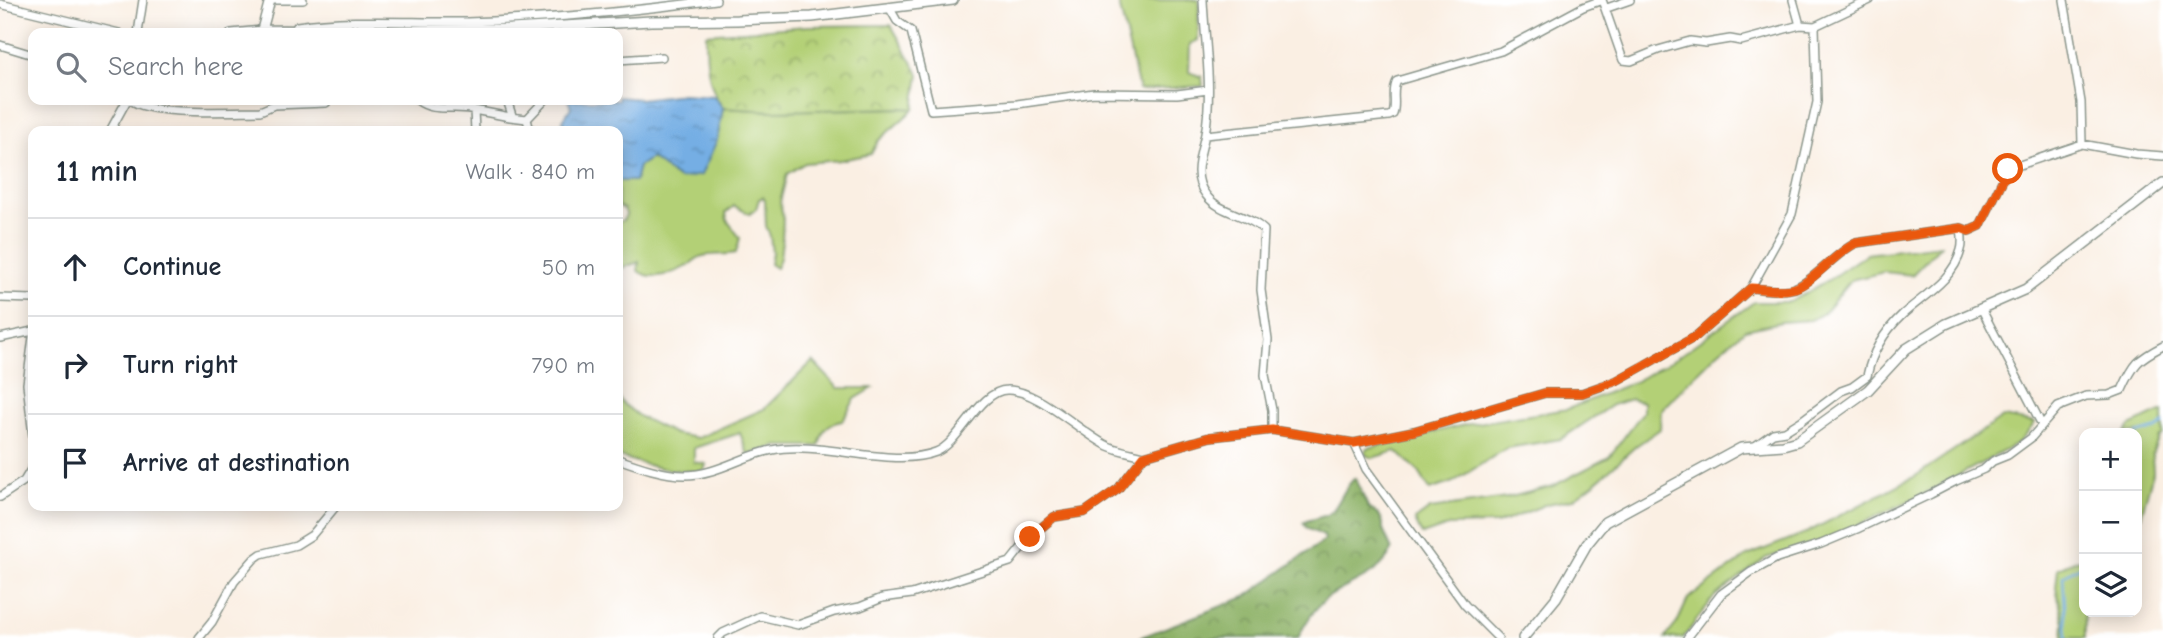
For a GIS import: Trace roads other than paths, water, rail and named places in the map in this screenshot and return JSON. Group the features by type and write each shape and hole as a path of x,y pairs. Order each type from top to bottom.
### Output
{"street":[{"path":"139,28 142,0"},
{"path":"263,28 270,0 303,0"},
{"path":"296,28 325,22 467,22 563,16 716,0"},
{"path":"552,28 651,21 812,17 953,0"},
{"path":"1203,0 1208,90 1205,135 1197,172 1202,190 1214,204 1256,222 1266,236 1261,290 1268,340 1265,375 1272,410 1272,430"},
{"path":"1205,135 1389,116 1395,110 1394,87 1397,81 1501,51 1583,7 1602,0 1623,60 1631,61 1690,41 1741,41 1800,25 1815,26 1870,0"},
{"path":"1606,8 1630,0"},
{"path":"1793,0 1800,25"},
{"path":"2064,0 2081,103 2082,144"},
{"path":"0,4 98,28"},
{"path":"889,7 897,21 911,31 931,110 1017,104 1094,93 1177,94 1208,90"},
{"path":"623,461 683,475 705,473 772,450 804,448 919,458 940,450 992,396 1004,389 1023,391 1109,446 1144,456 1210,437 1272,430 1354,443 1414,431 1545,393 1582,393 1616,381 1695,337 1751,288 1792,214 1817,102 1815,26"},
{"path":"0,45 28,53"},
{"path":"623,60 662,57"},
{"path":"113,126 126,105"},
{"path":"141,105 154,109 260,111 274,105"},
{"path":"424,105 429,108 464,107 527,120"},
{"path":"509,105 512,115 510,117"},
{"path":"527,120 540,105"},
{"path":"474,110 475,126"},
{"path":"527,120 529,126"},
{"path":"1751,288 1779,290 1801,286 1844,248 1856,243 1961,228 1969,231 1980,226 2008,169 2082,144 2163,156"},
{"path":"1523,638 1556,598 1587,544 1605,522 1741,448 1783,445 1797,441 1868,390 1906,349 1946,324 2026,289 2163,183"},
{"path":"1755,446 1773,433 1785,431 1801,421 1841,391 1867,376 1871,358 1892,325 1928,294 1956,264 1962,248 1961,228"},
{"path":"0,298 28,299"},
{"path":"1981,308 2042,425"},
{"path":"0,338 28,332"},
{"path":"1687,638 1721,594 1751,572 1777,558 1857,529 1984,469 2021,446 2058,407 2086,396 2109,395 2122,390 2130,371 2141,358 2163,346"},
{"path":"28,371 28,399"},
{"path":"1354,443 1366,469 1465,605 1498,638"},
{"path":"718,638 723,633 760,616 798,625 834,612 860,607 882,597 912,594 1010,562 1030,537 1054,517 1085,512 1118,489 1144,456"},
{"path":"0,497 24,481 28,474"},
{"path":"199,638 212,622 234,582 254,559 261,554 296,545 312,535 331,511"}],"water":[{"path":"682,94 714,96 723,108 717,140 701,175 679,179 651,158 639,166 635,181 623,181 623,126 562,126 570,105 623,105 623,97 640,99"}],"waterway":[{"path":"2142,433 2163,424"},
{"path":"2067,638 2063,576 2079,567"}]}
